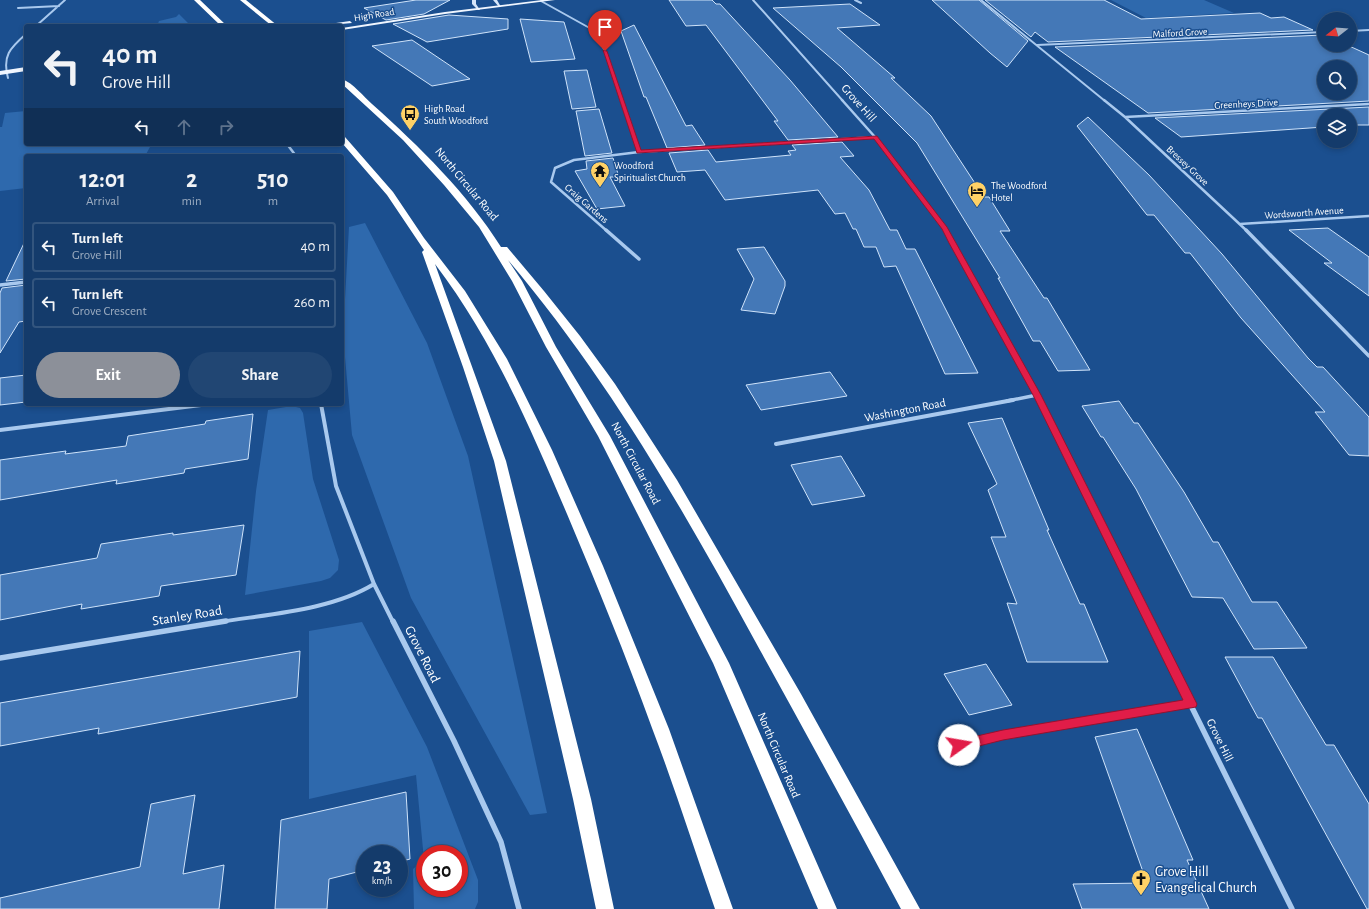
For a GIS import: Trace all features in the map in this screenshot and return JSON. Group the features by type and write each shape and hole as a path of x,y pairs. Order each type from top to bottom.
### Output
{"highway":[{"path":"197,0 222,24"},
{"path":"243,0 273,24"},
{"name":"North Circular Road","path":"344,83 406,138 447,183 483,226 517,281 551,347 604,436 721,663 828,909"},
{"path":"344,141 390,194 421,240 462,293 502,359 546,450 596,566 661,729 724,909"},
{"path":"483,226 530,278 579,340 640,428 725,572 911,909"},
{"path":"421,240 468,367 500,461 581,791 605,909"}],"main road":[{"name":"High Road","path":"407,13 474,2 515,0"},
{"name":"High Road","path":"344,28 553,0"},
{"path":"496,1 500,6"},
{"path":"474,2 479,9"},
{"name":"High Road","path":"335,24 355,21"},
{"path":"2,73 24,69"},
{"path":"0,80 17,77"}],"street":[{"path":"38,24 65,0"},
{"name":"Grove Hill","path":"753,0 875,137 945,229 1037,395 1292,909"},
{"path":"855,0 860,3"},
{"name":"Bressey Grove","path":"981,0 1125,117 1240,224 1369,356"},
{"path":"541,1 594,31 605,51 639,152 875,137"},
{"path":"18,8 59,6"},
{"path":"1357,31 1369,30"},
{"name":"Malford Grove","path":"1036,45 1317,32"},
{"path":"17,77 2,73 3,66 8,48 24,36"},
{"name":"Greenheys Drive","path":"1125,117 1369,104"},
{"name":"Craig Gardens","path":"638,259 551,182 555,168 574,160 639,152"},
{"name":"Wordsworth Avenue","path":"1240,224 1369,216"},
{"path":"0,285 24,282"},
{"name":"Washington Road","path":"776,444 1037,395"},
{"path":"0,430 193,406"},
{"name":"Grove Road","path":"321,406 336,486 374,584 454,741 501,842 519,909"},
{"name":"Stanley Road","path":"0,658 327,604 361,592 374,584"},
{"path":"959,745 1003,735 1191,704"}],"shaded area":[{"path":"1111,0 1204,0 1234,13 1146,18"},
{"path":"179,14 189,24 158,24 159,21 176,17"},
{"path":"24,111 24,146 155,146 150,147 146,154 24,154 24,188 0,191 0,127 2,127 5,113"},
{"path":"365,223 427,343 468,456 547,813 530,815 411,598 352,435 344,346 344,317 349,227"},
{"path":"292,406 300,408 303,413 313,479 339,560 338,570 330,578 321,581 245,595 256,491 268,410"},
{"path":"362,622 427,747 465,845 423,845 416,775 309,799 309,631"},
{"path":"468,854 478,880 478,902 475,909 414,909 413,869 416,867 416,897 468,897"}],"building":[{"path":"416,0 450,0 424,14 386,20 364,8"},
{"path":"669,0 712,0 716,4 720,4 790,80 838,137 788,140 774,121 778,121 706,25 686,26"},
{"path":"932,0 979,0 1028,41 1007,67"},
{"path":"985,0 1104,0 1141,19 1260,13 1271,18 1284,17 1313,30 1048,42 1035,32 1031,37"},
{"path":"850,4 880,25 837,28 895,78 891,78 931,116 984,197 989,197 1010,231 1000,231 1044,298 1047,298 1090,370 1058,371 1040,341 1033,341 998,278 1000,278 917,143 841,67 773,8"},
{"path":"449,15 508,19 508,29 427,42 393,24"},
{"path":"520,19 564,22 575,59 531,62"},
{"path":"634,25 686,126 692,125 705,145 667,148 646,97 644,97 621,31"},
{"path":"1317,35 1317,52 1357,52 1357,50 1369,55 1369,101 1148,113 1055,47"},
{"path":"412,40 470,79 432,86 372,46"},
{"path":"587,70 596,107 572,109 564,71"},
{"path":"1369,107 1369,125 1357,125 1357,108 1350,108"},
{"path":"599,109 612,153 585,156 576,111"},
{"path":"1317,110 1317,127 1181,137 1155,118"},
{"path":"1088,117 1149,175 1222,254 1308,358 1317,367 1323,367 1369,417 1369,456 1349,455 1315,412 1325,412 1241,318 1190,253 1185,253 1154,215 1147,215 1077,126"},
{"path":"842,142 854,156 840,157 869,190 890,230 897,230 906,249 915,249 978,373 945,374 896,266 884,267 876,247 864,247 856,229 853,229 845,213 835,214 818,190 725,200 705,170 677,172 669,153 708,150 716,162 791,155 788,151 796,150 792,145"},
{"name":"Woodford Spiritualist Church","path":"613,158 619,177 610,177 625,206 597,209 575,171 587,169 586,161"},
{"path":"1328,228 1369,257 1369,296 1324,263 1332,263 1289,230"},
{"path":"24,243 24,279 6,281"},
{"path":"764,247 785,281 785,286 775,314 741,310 754,279 737,249"},
{"path":"24,285 24,321 19,322 0,353 0,293 2,288"},
{"path":"830,372 847,396 761,410 746,385"},
{"path":"24,375 24,402 0,405 0,378"},
{"path":"1119,401 1134,423 1138,423 1184,492 1213,542 1218,542 1252,602 1277,602 1307,648 1254,649 1223,598 1192,597 1136,489 1082,406"},
{"path":"253,414 248,459 185,469 184,473 116,484 117,480 0,500 0,460 66,451 65,454 126,446 128,436 205,424 206,421"},
{"path":"1002,418 1049,530 1047,530 1080,604 1084,604 1108,662 1027,662 1007,603 1017,604 991,537 1006,537 988,490 997,484 968,423"},
{"path":"841,456 865,496 812,505 791,465"},
{"path":"244,525 236,575 161,586 159,596 81,609 82,604 0,620 0,575 97,558 101,544 173,533 173,535"},
{"path":"300,651 297,697 98,734 99,728 0,746 0,703"},
{"path":"1225,657 1273,657 1326,745 1334,745 1369,804 1369,909 1367,909 1262,718 1258,718"},
{"path":"986,664 1012,705 969,715 944,674"},
{"path":"1137,729 1193,860 1187,860 1209,909 1082,909 1073,884 1147,883 1095,737"},
{"path":"406,792 410,859 408,860 408,845 356,845 356,872 329,879 327,909 275,909 281,820"},
{"path":"195,795 183,874 224,865 219,909 0,909 0,898 140,867 151,804"}],"place":[{"name":"High Road South Woodford","path":"410,131"},
{"name":"Woodford Spiritualist Church","path":"600,188"},
{"name":"The Woodford Hotel","path":"977,208"},
{"name":"Grove Hill Evangelical Church","path":"1141,896"}],"route":[{"path":"605,51 639,152 875,137 945,229 1037,395 1191,704 1003,735 959,745"}]}
